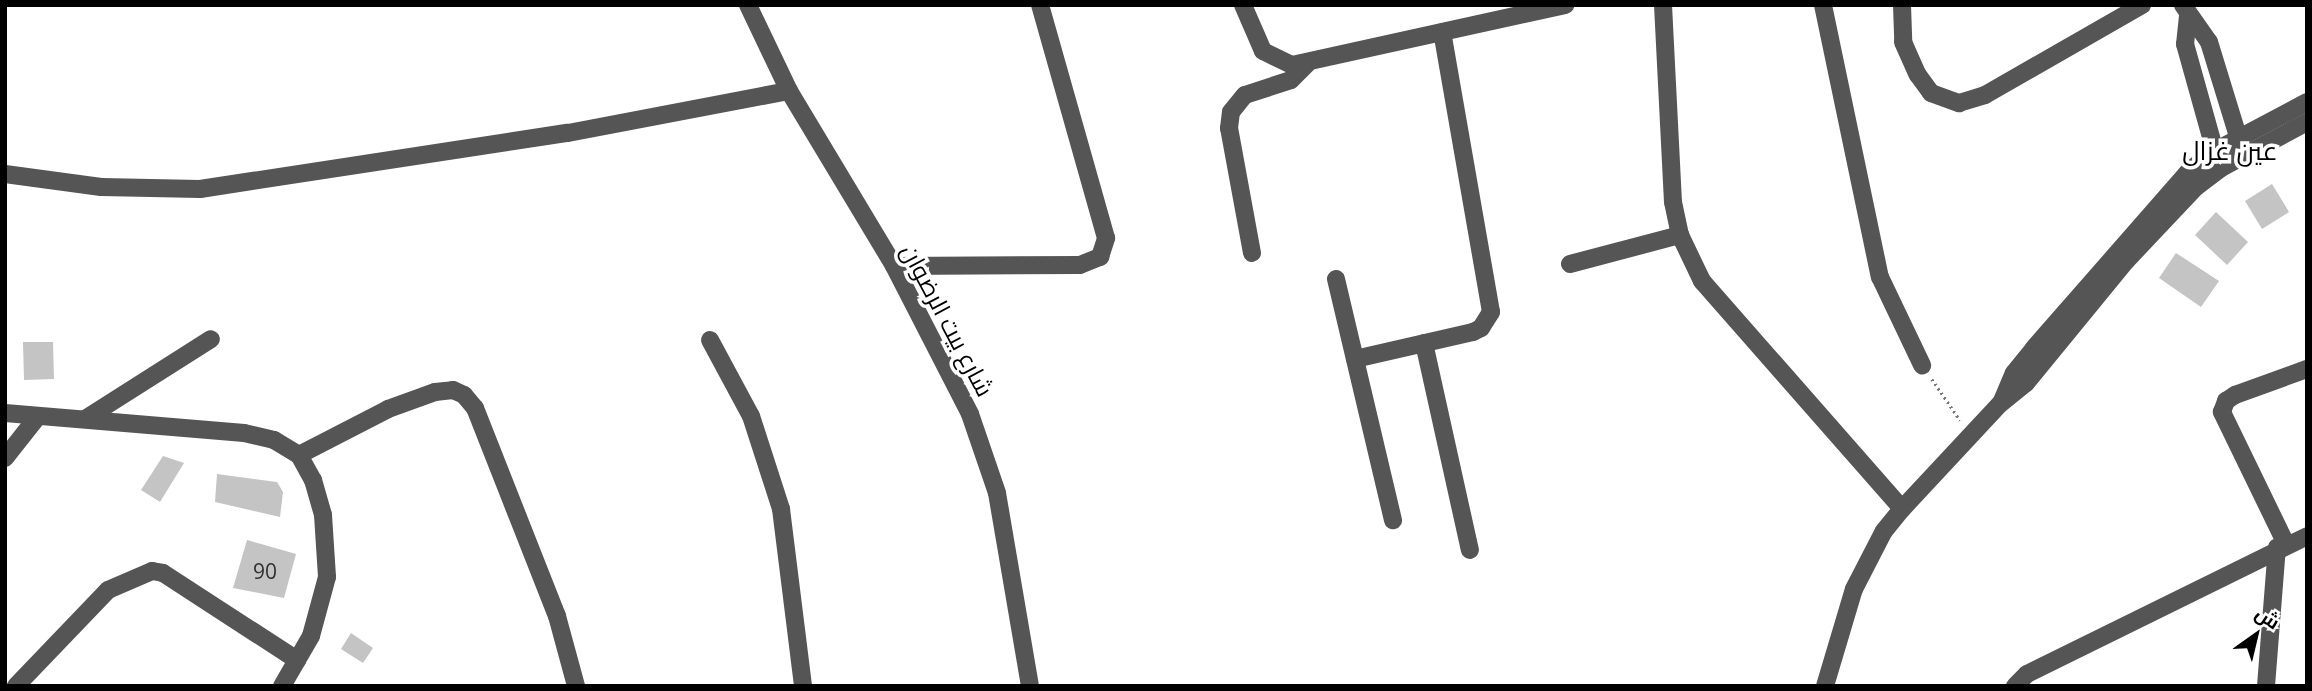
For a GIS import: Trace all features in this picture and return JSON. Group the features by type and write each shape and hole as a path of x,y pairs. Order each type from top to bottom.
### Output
{"street":[{"name":"شارع بيت الرضوان","path":"747,5 789,91 894,266 940,350 988,458 1030,686"},
{"path":"894,266 1080,265 1100,257 1106,238 1040,5"},
{"path":"1243,5 1263,51 1283,64 1307,64 1566,5"},
{"path":"1663,5 1673,202 1680,235 1702,281 1902,509"},
{"path":"1823,5 1880,277 1922,365"},
{"path":"1902,5 1903,42 1918,75 1931,93 1959,103 1985,95 2142,5"},
{"path":"2186,11 2209,42 2241,146"},
{"path":"2186,11 2185,44 2217,160"},
{"path":"1355,359 1481,328 1491,312 1441,32"},
{"path":"1252,253 1229,128 1231,112 1245,95 1291,80 1307,64"},
{"path":"5,174 101,187 200,189 578,132 789,91"},
{"path":"1825,686 1854,589 1884,531 2000,404 2014,373 2034,348 2188,172 2241,146 2307,102"},
{"path":"2241,146 2307,122"},
{"path":"1570,264 1680,235"},
{"path":"1336,279 1393,520"},
{"path":"85,419 147,383 211,339"},
{"path":"710,340 751,416 781,509 803,686"},
{"path":"1424,343 1470,550"},
{"path":"2266,686 2281,546 2222,412 2226,401 2235,395 2307,369"},
{"path":"299,456 388,409 435,392 453,390 464,395 475,408 557,616 576,686"},
{"path":"5,413 244,433 274,440 299,456 319,497 328,557 322,604 298,660 282,686"},
{"path":"5,458 38,416"},
{"path":"2015,686 2028,674 2281,546 2307,536"},
{"path":"16,686 108,590 152,570 163,573 298,660"}],"path":[{"path":"1922,365 1971,435"}],"building":[{"path":"2272,184 2289,212 2262,229 2245,201"},
{"path":"2216,212 2248,242 2227,265 2195,235"},
{"path":"2176,253 2219,281 2201,307 2159,278"},
{"path":"23,342 53,342 54,379 24,380"},
{"path":"163,456 184,463 160,502 141,490"},
{"path":"217,474 277,482 283,492 280,517 215,502"},
{"path":"247,540 296,554 284,598 233,588"},
{"path":"351,633 373,648 363,663 341,649"}],"district":[{"name":"عين غزال","path":"2230,151"}]}
